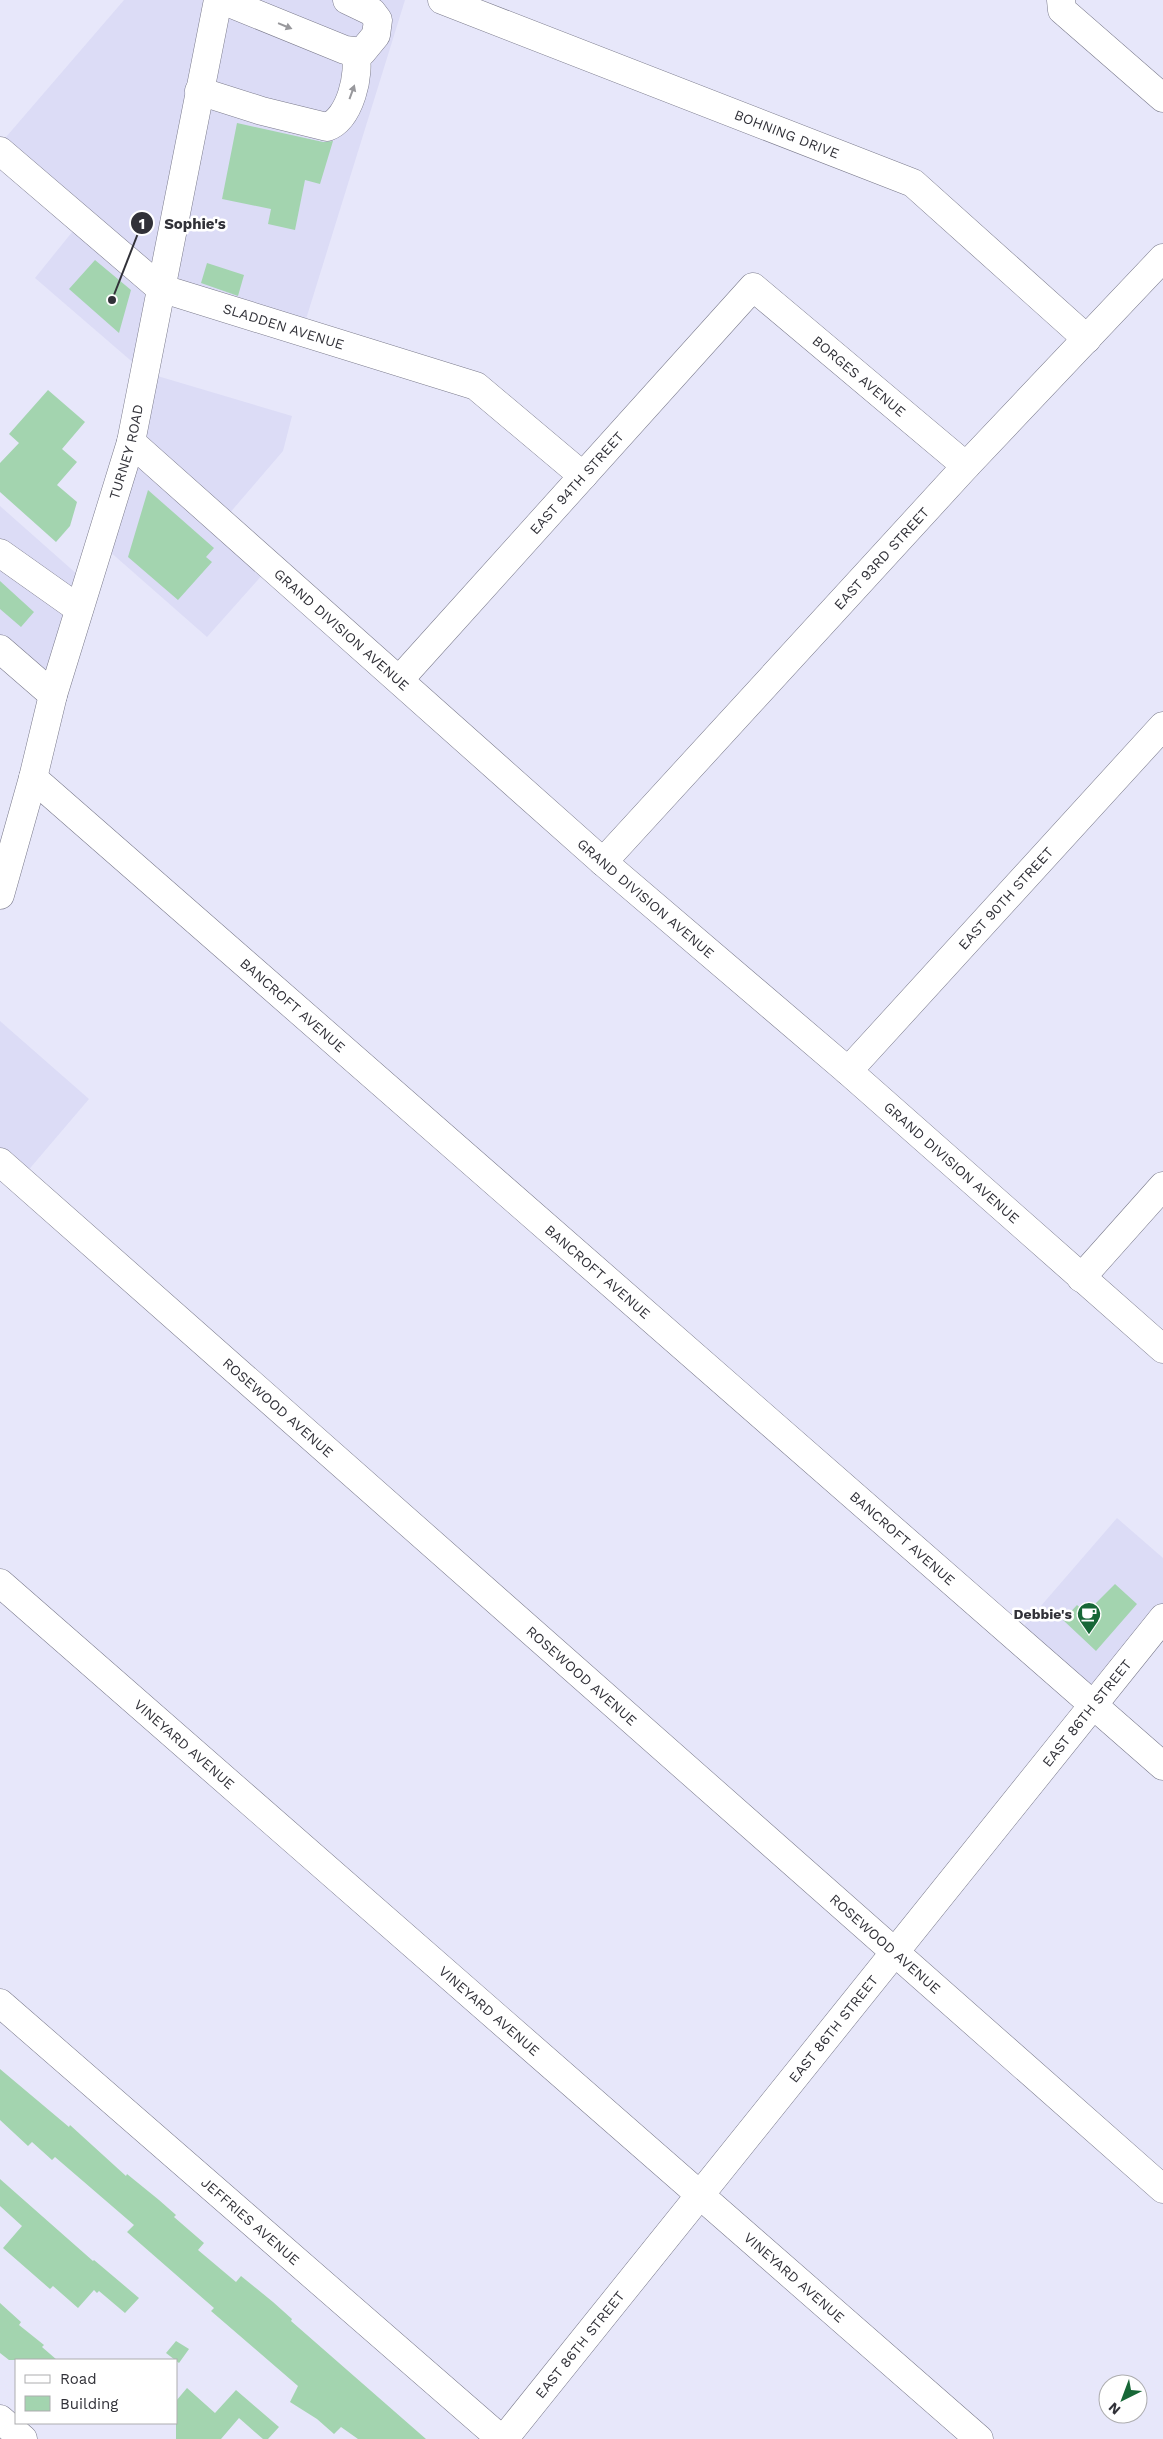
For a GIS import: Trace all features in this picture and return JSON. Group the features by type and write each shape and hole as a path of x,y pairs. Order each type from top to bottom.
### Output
{"street":[{"path":"231,2 332,45 355,52 362,52 376,35 379,8 364,7 348,0"},
{"name":"BOHNING DRIVE","path":"442,0 913,183 1086,339"},
{"path":"1060,0 1062,10 1163,98"},
{"name":"TURNEY ROAD","path":"0,895 33,778 53,695 131,442 199,91 231,2"},
{"path":"199,91 262,111 323,127 331,126 340,117 353,89 358,67 355,52"},
{"name":"SLADDEN AVENUE","path":"0,151 160,288 476,386 583,476"},
{"name":"EAST 93RD STREET","path":"604,862 966,466 1163,258"},
{"name":"BORGES AVENUE","path":"753,286 966,466"},
{"name":"EAST 94TH STREET","path":"400,679 753,286"},
{"name":"GRAND DIVISION AVENUE","path":"131,442 604,862 848,1071 1163,1349"},
{"path":"0,553 79,609"},
{"path":"0,649 53,695"},
{"name":"EAST 90TH STREET","path":"848,1071 1163,726"},
{"name":"BANCROFT AVENUE","path":"33,778 1163,1766"},
{"name":"ROSEWOOD AVENUE","path":"0,1162 1163,2189"},
{"path":"1081,1278 1163,1186"},
{"name":"VINEYARD AVENUE","path":"0,1583 978,2439"},
{"name":"EAST 86TH STREET","path":"502,2439 701,2195 1163,1618"},
{"name":"JEFFRIES AVENUE","path":"0,2003 502,2439"},
{"path":"0,2419 23,2439"}],"shaded area":[{"path":"124,0 405,0 302,332 160,288 144,372 35,278 81,221 0,144"},
{"path":"144,372 292,416 283,451 222,522 271,565 207,637 100,543"},
{"path":"0,506 87,583 53,695 0,649"},
{"path":"0,1021 89,1099 20,1180 0,1162"},
{"path":"1117,1518 1163,1558 1163,1618 1093,1705 1015,1636"}],"building":[{"path":"237,123 323,142 333,141 320,184 305,180 295,230 268,224 271,209 222,199"},
{"path":"95,260 131,290 119,333 69,289"},
{"path":"207,263 244,275 238,296 201,283"},
{"path":"48,390 85,422 62,449 77,462 57,485 77,502 70,526 56,542 0,492 0,463 19,443 9,434"},
{"path":"148,490 214,548 206,557 212,562 178,600 128,557"},
{"path":"0,581 34,612 21,627 0,609"},
{"path":"1115,1584 1137,1604 1096,1651 1063,1620 1077,1605 1086,1613"},
{"path":"0,2069 69,2127 70,2125 126,2176 127,2174 176,2215 174,2217 204,2243 198,2250 236,2282 241,2276 273,2302 292,2319 291,2321 426,2439 358,2439 341,2427 334,2434 317,2419 290,2402 298,2386 211,2311 214,2308 127,2232 134,2225 55,2157 52,2160 32,2142 28,2146 0,2120"},
{"path":"0,2179 93,2261 139,2298 125,2313 99,2291 97,2293 94,2290 78,2308 53,2286 50,2289 3,2248 22,2226 0,2206"},
{"path":"0,2303 21,2322 19,2325 44,2345 42,2347 56,2359 9,2360 0,2353"},
{"path":"176,2341 189,2349 179,2363 178,2359 174,2359 166,2353"},
{"path":"187,2388 215,2413 236,2390 279,2427 268,2439 263,2439 239,2418 221,2439 176,2439 178,2399"}],"place":[{"name":"Sophie's","path":"112,300"},
{"name":"Debbie's","path":"1089,1635"}]}
